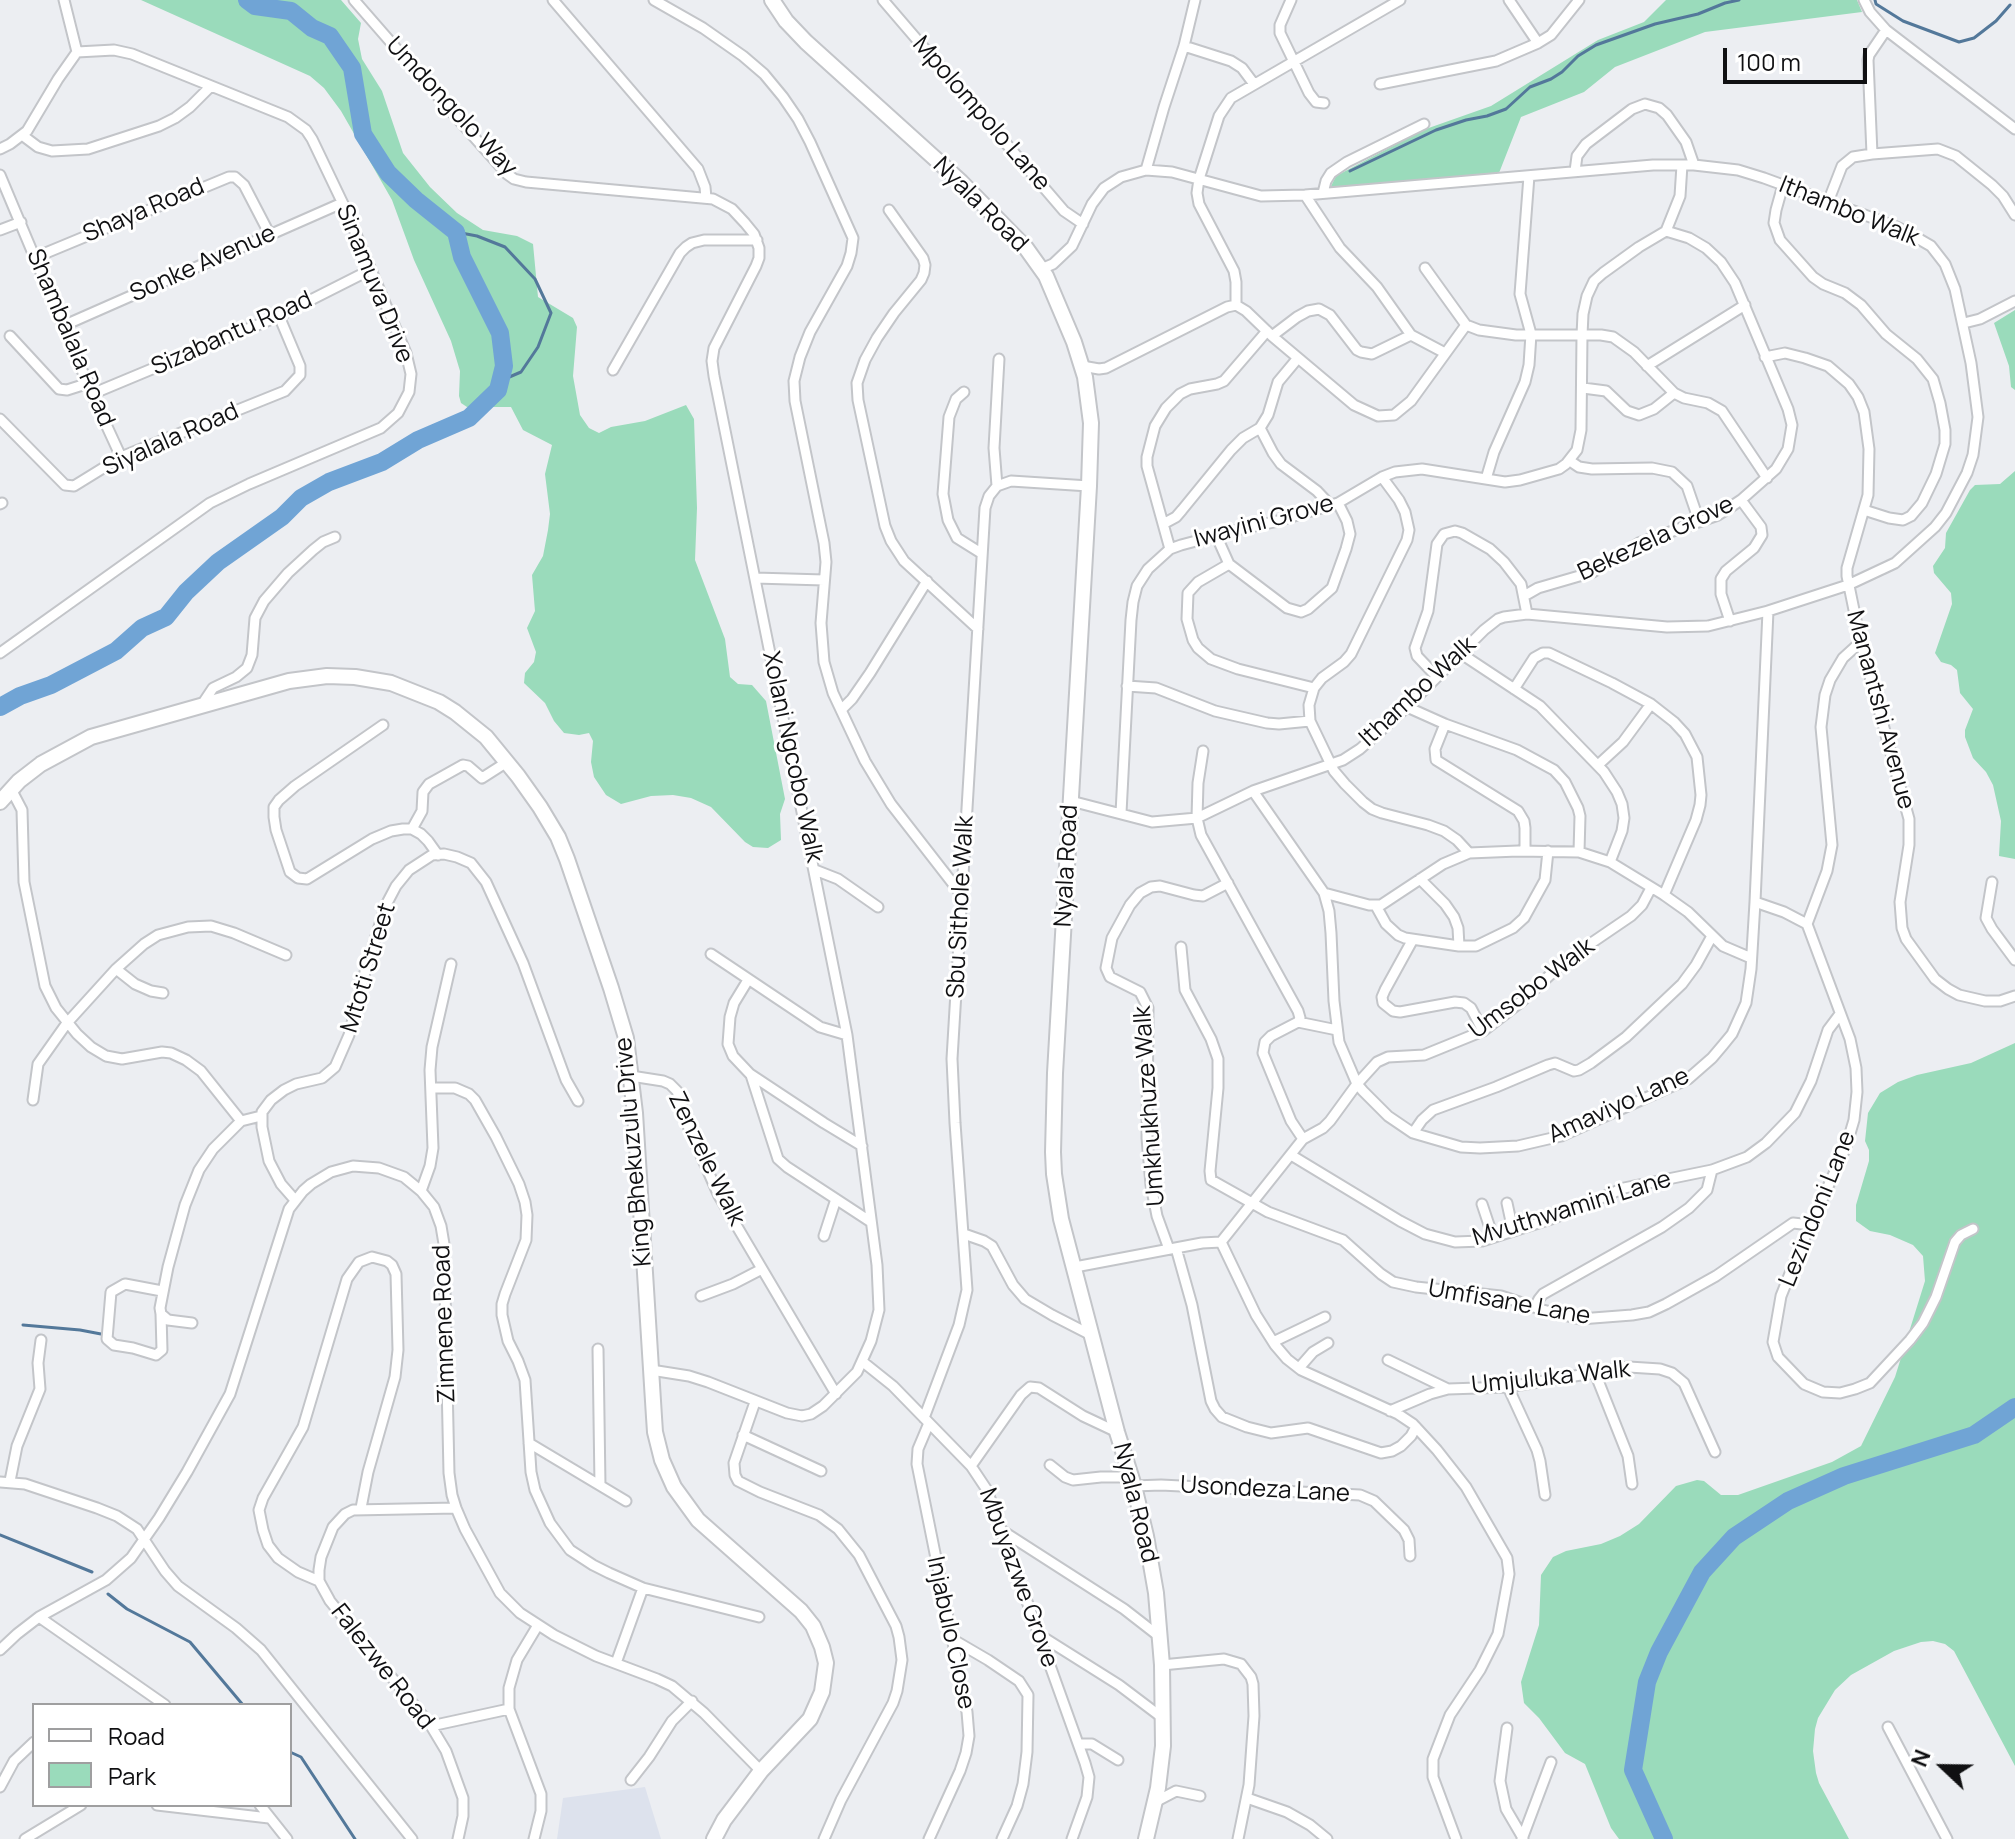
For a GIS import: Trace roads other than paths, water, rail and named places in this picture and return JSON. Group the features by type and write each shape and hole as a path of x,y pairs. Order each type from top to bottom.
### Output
{"street":[{"path":"0,149 22,135 33,123 77,52 64,0"},
{"name":"Umdongolo Way","path":"354,0 514,179 706,198"},
{"path":"553,0 698,169 706,198 732,209 757,240"},
{"path":"654,0 703,28 764,74 798,119 853,238 847,266 810,332 794,381 795,401 826,562 821,645 841,710 865,761 891,804 961,894"},
{"name":"Nyala Road","path":"772,0 806,42 1014,234 1041,269 1063,314 1082,366 1091,423 1089,486 1053,1131 1054,1174 1061,1219 1117,1432 1133,1481 1156,1593 1164,1719 1162,1764 1146,1839"},
{"name":"Mpolompolo Lane","path":"883,0 1064,211 1083,224"},
{"path":"1146,170 1195,0"},
{"path":"1291,0 1280,25 1280,33 1313,99 1324,103"},
{"path":"1236,305 1234,271 1199,204 1197,193 1219,116 1231,98 1400,0"},
{"path":"1509,0 1538,43"},
{"path":"1380,84 1484,65 1538,43 1556,30 1579,0"},
{"path":"1864,0 1886,30 2015,129"},
{"path":"1872,154 1868,60 1886,30"},
{"path":"1184,46 1231,61 1242,68 1254,84"},
{"name":"Sinamuva Drive","path":"0,653 210,503 381,428 398,413 409,392 411,374 406,353 342,203 306,130 288,117 132,54 114,50 77,52"},
{"path":"22,135 38,147 52,151 88,149 167,122 190,107 211,86"},
{"path":"1575,171 1580,149 1632,109 1645,104 1659,108 1667,115 1686,142 1694,165"},
{"path":"1323,193 1331,173 1347,162 1424,124"},
{"path":"1828,202 1837,176 1845,162 1853,157 1932,149 1950,153 1998,190 2015,215"},
{"path":"1682,165 1680,196 1666,231 1594,281 1585,305 1582,335 1583,388 1579,440 1570,461 1579,467 1592,469 1652,468 1672,472 1687,486 1699,521"},
{"name":"Ithambo Walk","path":"1041,269 1053,264 1072,246 1092,204 1104,188 1121,177 1146,170 1164,170 1261,196 1682,165 1738,170 1905,231 1931,246 1950,274 1964,323 1978,417 1973,455 1946,513 1924,539 1895,563 1848,585 1768,611 1708,626 1667,627 1511,615 1498,619 1407,707 1343,760 1253,791 1197,818 1152,822 1071,801"},
{"name":"Shambalala Road","path":"0,175 121,457"},
{"path":"1486,479 1501,434 1529,370 1531,334 1520,294 1529,176"},
{"name":"Shaya Road","path":"36,257 229,177 235,177 244,185 270,235"},
{"path":"1783,185 1774,223 1780,240 1813,277 1861,305 1886,334 1917,359 1933,379 1940,403 1945,444 1922,503 1903,520 1864,510"},
{"path":"1305,195 1340,248 1377,287 1411,335 1445,353"},
{"name":"Sonke Avenue","path":"65,325 342,203"},
{"path":"889,210 923,258 924,273 865,360 857,383 858,400 885,526 891,541 904,561 978,629"},
{"path":"0,230 21,222"},
{"name":"Bekezela Grove","path":"1524,596 1538,588 1593,572 1630,547 1718,515 1767,478 1785,456 1792,425 1782,393 1735,283 1721,262 1706,248 1689,238 1666,231"},
{"path":"613,370 686,247 704,240 757,240"},
{"name":"Xolani Ngcobo Walk","path":"651,1370 699,1379 787,1413 811,1414 857,1372 871,1341 879,1310 877,1265 847,1035 712,361 721,332 759,258 757,240"},
{"path":"1425,268 1466,325 1496,333 1613,337 1634,352 1674,393 1708,403 1722,411 1767,478"},
{"name":"Sizabantu Road","path":"92,394 279,316 370,270"},
{"path":"1964,323 1980,319 2015,301"},
{"path":"1082,366 1106,368 1236,305 1354,405 1378,416 1387,416 1400,411 1411,401 1466,325"},
{"path":"1647,366 1745,305"},
{"path":"1170,549 1147,466 1151,441 1160,416 1180,394 1224,381 1269,334 1308,311 1319,309 1330,315 1361,352 1372,354 1411,335"},
{"name":"Siyalala Road","path":"0,419 67,486 74,486 121,457 285,391 300,375 300,366 279,316"},
{"path":"10,336 59,389 67,390 89,383"},
{"path":"1765,357 1785,353 1823,364 1843,377 1854,390 1864,412 1869,480 1864,510 1847,568 1848,585"},
{"path":"1163,524 1182,510 1243,438 1260,428 1272,405 1278,382 1298,358"},
{"path":"999,359 994,448 997,486 1011,481 1089,486"},
{"path":"1583,388 1606,391 1635,415 1654,409 1674,393"},
{"path":"964,392 956,399 949,417 943,494 948,520 957,538 981,553"},
{"path":"1216,535 1229,564 1287,608 1301,612 1308,609 1332,588 1350,534 1347,521 1334,504 1281,464 1260,428"},
{"name":"Iwayini Grove","path":"1121,813 1133,602 1137,586 1148,569 1170,549 1334,504 1395,472 1414,469 1505,482 1559,469 1570,461"},
{"path":"1382,477 1405,512 1409,530 1407,540 1354,650 1314,688 1309,705 1310,721 1334,771 1372,809 1444,831 1469,853"},
{"name":"Sbu Sithole Walk","path":"926,1420 966,1301 967,1276 952,1084 981,553 985,508 997,486"},
{"path":"1730,621 1721,594 1721,579 1726,571 1754,548 1762,535 1761,527 1741,500"},
{"path":"1436,676 1417,656 1415,648 1428,611 1437,544 1444,534 1462,533 1490,549 1521,584 1527,614"},
{"path":"204,705 213,688 247,668 252,655 255,618 264,601 313,550 335,537"},
{"path":"1229,564 1198,582 1188,593 1187,619 1198,648 1211,659 1238,669 1314,688"},
{"path":"755,578 824,580"},
{"path":"841,710 870,673 927,581"},
{"name":"Manantshi Avenue","path":"1848,585 1909,819 1909,845 1900,902 1906,939 1935,979 1948,989 1985,1001 2000,1001 2015,996"},
{"name":"Amaviyo Lane","path":"1253,791 1324,893 1330,922 1337,1030 1357,1084 1388,1116 1413,1133 1461,1147 1518,1146 1540,1142 1590,1124 1688,1079 1712,1058 1732,1034 1746,1003 1755,902 1768,611"},
{"path":"1755,902 1807,924 1827,871 1832,845 1821,727 1825,695 1833,673 1843,658 1861,644"},
{"path":"1460,653 1544,710 1598,765 1617,792 1624,813 1622,831 1610,862"},
{"path":"1514,689 1534,658 1549,653 1651,704 1674,722 1695,750 1701,795 1696,820 1664,895"},
{"name":"King Bhekuzulu Drive","path":"0,802 41,764 91,737 289,681 341,676 372,679 409,689 455,712 486,737 550,821 567,859 626,1038 658,1446 674,1487 698,1520 801,1611 813,1626 826,1663 817,1708 801,1731 761,1771 724,1820 714,1839"},
{"path":"1127,686 1156,688 1215,711 1267,723 1310,721"},
{"path":"1598,765 1623,742 1651,704"},
{"path":"1407,707 1517,750 1554,770 1565,782 1578,808 1579,852"},
{"path":"1445,724 1435,749 1436,760 1518,811 1524,821 1525,851"},
{"path":"383,725 295,786 274,807 276,830 290,872 302,879 311,877 372,839 391,831 412,829 421,834 438,855 457,857 471,863 486,882 523,963 566,1080 578,1101"},
{"path":"1203,751 1197,818 1201,835 1298,1011 1298,1022"},
{"path":"412,829 422,811 423,792 429,784 463,765 482,778 507,762"},
{"path":"11,789 22,810 24,882 45,986 51,1001 67,1023 91,1047 106,1056 122,1059 162,1052 186,1060 201,1071 241,1121"},
{"path":"1376,906 1392,930 1412,941 1476,946 1513,928 1524,918 1545,880 1548,851"},
{"path":"1324,893 1376,906 1443,864 1469,853 1579,852 1610,862 1664,895 1688,912 1728,950 1751,958"},
{"name":"Mtoti Street","path":"261,1116 267,1104 284,1090 322,1078 335,1067 349,1035 386,905 409,870 432,855 438,855"},
{"path":"815,870 838,879 878,907"},
{"path":"1420,879 1454,917 1459,946"},
{"path":"1992,882 1986,918 2015,960"},
{"name":"Umkhukhuze Walk","path":"1173,1249 1157,1216 1151,1185 1147,1138 1148,1008 1140,992 1110,977 1106,968 1112,938 1140,893 1160,886 1203,896 1228,883"},
{"name":"Umsobo Walk","path":"1221,1242 1303,1139 1330,1121 1377,1062 1384,1058 1424,1055 1483,1031 1522,1001 1565,961 1631,916 1642,905 1651,888"},
{"name":"Lezindoni Lane","path":"1807,924 1850,1039 1857,1092 1854,1120 1843,1158 1784,1286 1774,1335 1778,1357 1804,1384 1832,1393 1870,1383 1923,1323 1936,1297 1955,1242 1973,1229"},
{"path":"33,1100 38,1064 67,1023 116,969 158,935 170,930 211,926 286,955"},
{"path":"1413,1133 1433,1110 1555,1063 1569,1070 1579,1070 1616,1045 1682,984 1712,936"},
{"path":"1412,941 1385,990 1383,1003 1400,1012 1464,1003 1471,1008 1483,1031"},
{"name":"Umfisane Lane","path":"1181,947 1185,990 1218,1059 1210,1177 1213,1182 1268,1212 1343,1240 1393,1282 1501,1296 1580,1319 1649,1312 1716,1276 1793,1223 1811,1225"},
{"path":"711,954 820,1027 847,1035"},
{"path":"421,1191 432,1158 432,1047 451,964"},
{"path":"116,969 135,984 163,993"},
{"path":"748,980 734,1003 730,1017 730,1051 750,1074 862,1146"},
{"name":"Mvuthwamini Lane","path":"1291,1155 1425,1234 1463,1243 1493,1237 1554,1218 1624,1188 1712,1170 1747,1157 1788,1121 1800,1104 1828,1030 1840,1014"},
{"path":"1303,1139 1291,1121 1263,1053 1265,1042 1298,1022 1337,1030"},
{"path":"750,1074 778,1159 871,1222"},
{"name":"Zenzele Walk","path":"631,1076 663,1081 677,1091 688,1126 715,1186 836,1394"},
{"path":"431,1088 455,1088 475,1100 496,1137 525,1202 526,1240 505,1294 502,1315 508,1341 525,1380 531,1472 535,1490 550,1523 570,1550 593,1565 643,1588 759,1617"},
{"path":"162,1291 125,1284 111,1292 107,1339 114,1345 156,1355 162,1350 162,1291 179,1225 199,1170 241,1121 261,1116 269,1161 281,1184 295,1200"},
{"name":"Zimnene Road","path":"0,1650 39,1617 94,1587 131,1558 187,1472 230,1394 284,1220 295,1200 321,1177 341,1168 364,1166 404,1177 421,1191 438,1216 444,1244 449,1473 456,1508 500,1593 520,1613 573,1645 665,1683 692,1701 761,1771"},
{"path":"1535,1307 1543,1294 1662,1227 1689,1208 1707,1190 1712,1170"},
{"path":"824,1236 836,1199"},
{"path":"1507,1203 1513,1231"},
{"path":"1482,1204 1493,1237"},
{"path":"964,1234 992,1246 1013,1285 1025,1299 1091,1335"},
{"path":"1075,1267 1221,1242 1256,1315 1287,1359 1299,1368 1403,1417 1437,1450 1475,1500 1503,1550 1509,1574 1498,1634 1485,1661 1450,1715 1433,1759 1433,1777 1456,1839"},
{"path":"1173,1249 1192,1305 1211,1401 1222,1417 1271,1433 1308,1428 1381,1453 1401,1446 1416,1427"},
{"path":"319,1581 298,1572 278,1558 268,1545 259,1510 303,1427 347,1279 359,1262 372,1257 387,1261 396,1274 398,1350 395,1377 361,1508 456,1508"},
{"path":"701,1296 762,1269"},
{"path":"161,1314 168,1320 192,1323"},
{"path":"1273,1342 1325,1317"},
{"path":"41,1340 38,1363 40,1389 5,1482 39,1489 117,1516 137,1529 178,1586 261,1650 412,1839"},
{"path":"1299,1368 1313,1352 1328,1343"},
{"path":"598,1349 600,1485"},
{"path":"1388,1360 1448,1389"},
{"name":"Mbuyazwe Grove","path":"863,1362 893,1386 971,1466 987,1490 1089,1777 1087,1797 1072,1839"},
{"name":"Umjuluka Walk","path":"1390,1411 1448,1389 1508,1387 1638,1367 1660,1369 1677,1375 1688,1391 1715,1452"},
{"path":"1595,1373 1628,1456 1632,1484"},
{"path":"971,1466 1021,1395 1030,1387 1039,1388 1083,1416 1117,1432"},
{"path":"1508,1387 1537,1450 1545,1495"},
{"path":"755,1402 734,1463 738,1481 819,1515 838,1529 859,1555 899,1637 901,1673 897,1691 824,1839"},
{"name":"Injabulo Close","path":"926,1420 917,1464 967,1712 969,1736 960,1771 929,1839"},
{"path":"743,1435 821,1471"},
{"path":"529,1443 626,1501"},
{"name":"Usondeza Lane","path":"1050,1465 1073,1480 1101,1477 1161,1485 1360,1495 1374,1501 1404,1530 1409,1540 1410,1556"},
{"name":"Falezwe Road","path":"361,1508 345,1514 333,1527 321,1557 319,1581 330,1601 431,1726 446,1751 463,1798 458,1839"},
{"path":"1001,1530 1124,1609 1160,1637"},
{"path":"616,1663 643,1588"},
{"path":"39,1617 159,1703"},
{"path":"534,1839 541,1811 541,1794 509,1709 509,1688 513,1670 538,1625"},
{"path":"1038,1634 1119,1685 1164,1719"},
{"path":"952,1639 1019,1681 1028,1695 1023,1784 1002,1839"},
{"path":"1162,1665 1224,1659 1241,1664 1249,1671 1253,1684 1254,1716 1247,1798 1238,1839"},
{"path":"631,1780 672,1721 692,1701"},
{"path":"431,1726 509,1709"},
{"path":"1888,1727 1947,1839"},
{"path":"1507,1728 1500,1781 1506,1809 1522,1839"},
{"path":"0,1787 14,1761 32,1744"},
{"path":"1079,1744 1092,1744 1118,1760"},
{"path":"1522,1839 1551,1762"},
{"path":"1155,1802 1176,1791 1200,1796"},
{"path":"1247,1798 1287,1812 1327,1839"},
{"path":"25,1839 78,1807"},
{"path":"174,1807 269,1818"},
{"path":"261,1807 287,1839"}],"waterway":[{"path":"0,707 116,651 142,628 166,617 186,592 218,562 282,517 301,498 329,482 382,462 418,440 469,418 498,390 504,366 500,333 462,257 456,232 388,173 363,134 352,68 330,36 312,28 291,11 255,6 247,0"},
{"path":"1350,171 1436,130 1506,109 1530,87 1551,79 1596,45 1739,0"},
{"path":"1875,0 1876,4 1903,21 1959,42 1974,38 2010,5"},
{"path":"456,232 505,247 535,279 551,313 538,347 521,372 500,381"},
{"path":"23,1325 101,1334"},
{"path":"1664,1839 1633,1770 1647,1682 1659,1652 1702,1572 1734,1537 1788,1501 1844,1476 1974,1435 2015,1407"},
{"path":"0,1535 92,1572"},
{"path":"108,1594 127,1609 190,1642 241,1703"},
{"path":"292,1753 301,1757 355,1839"}]}
